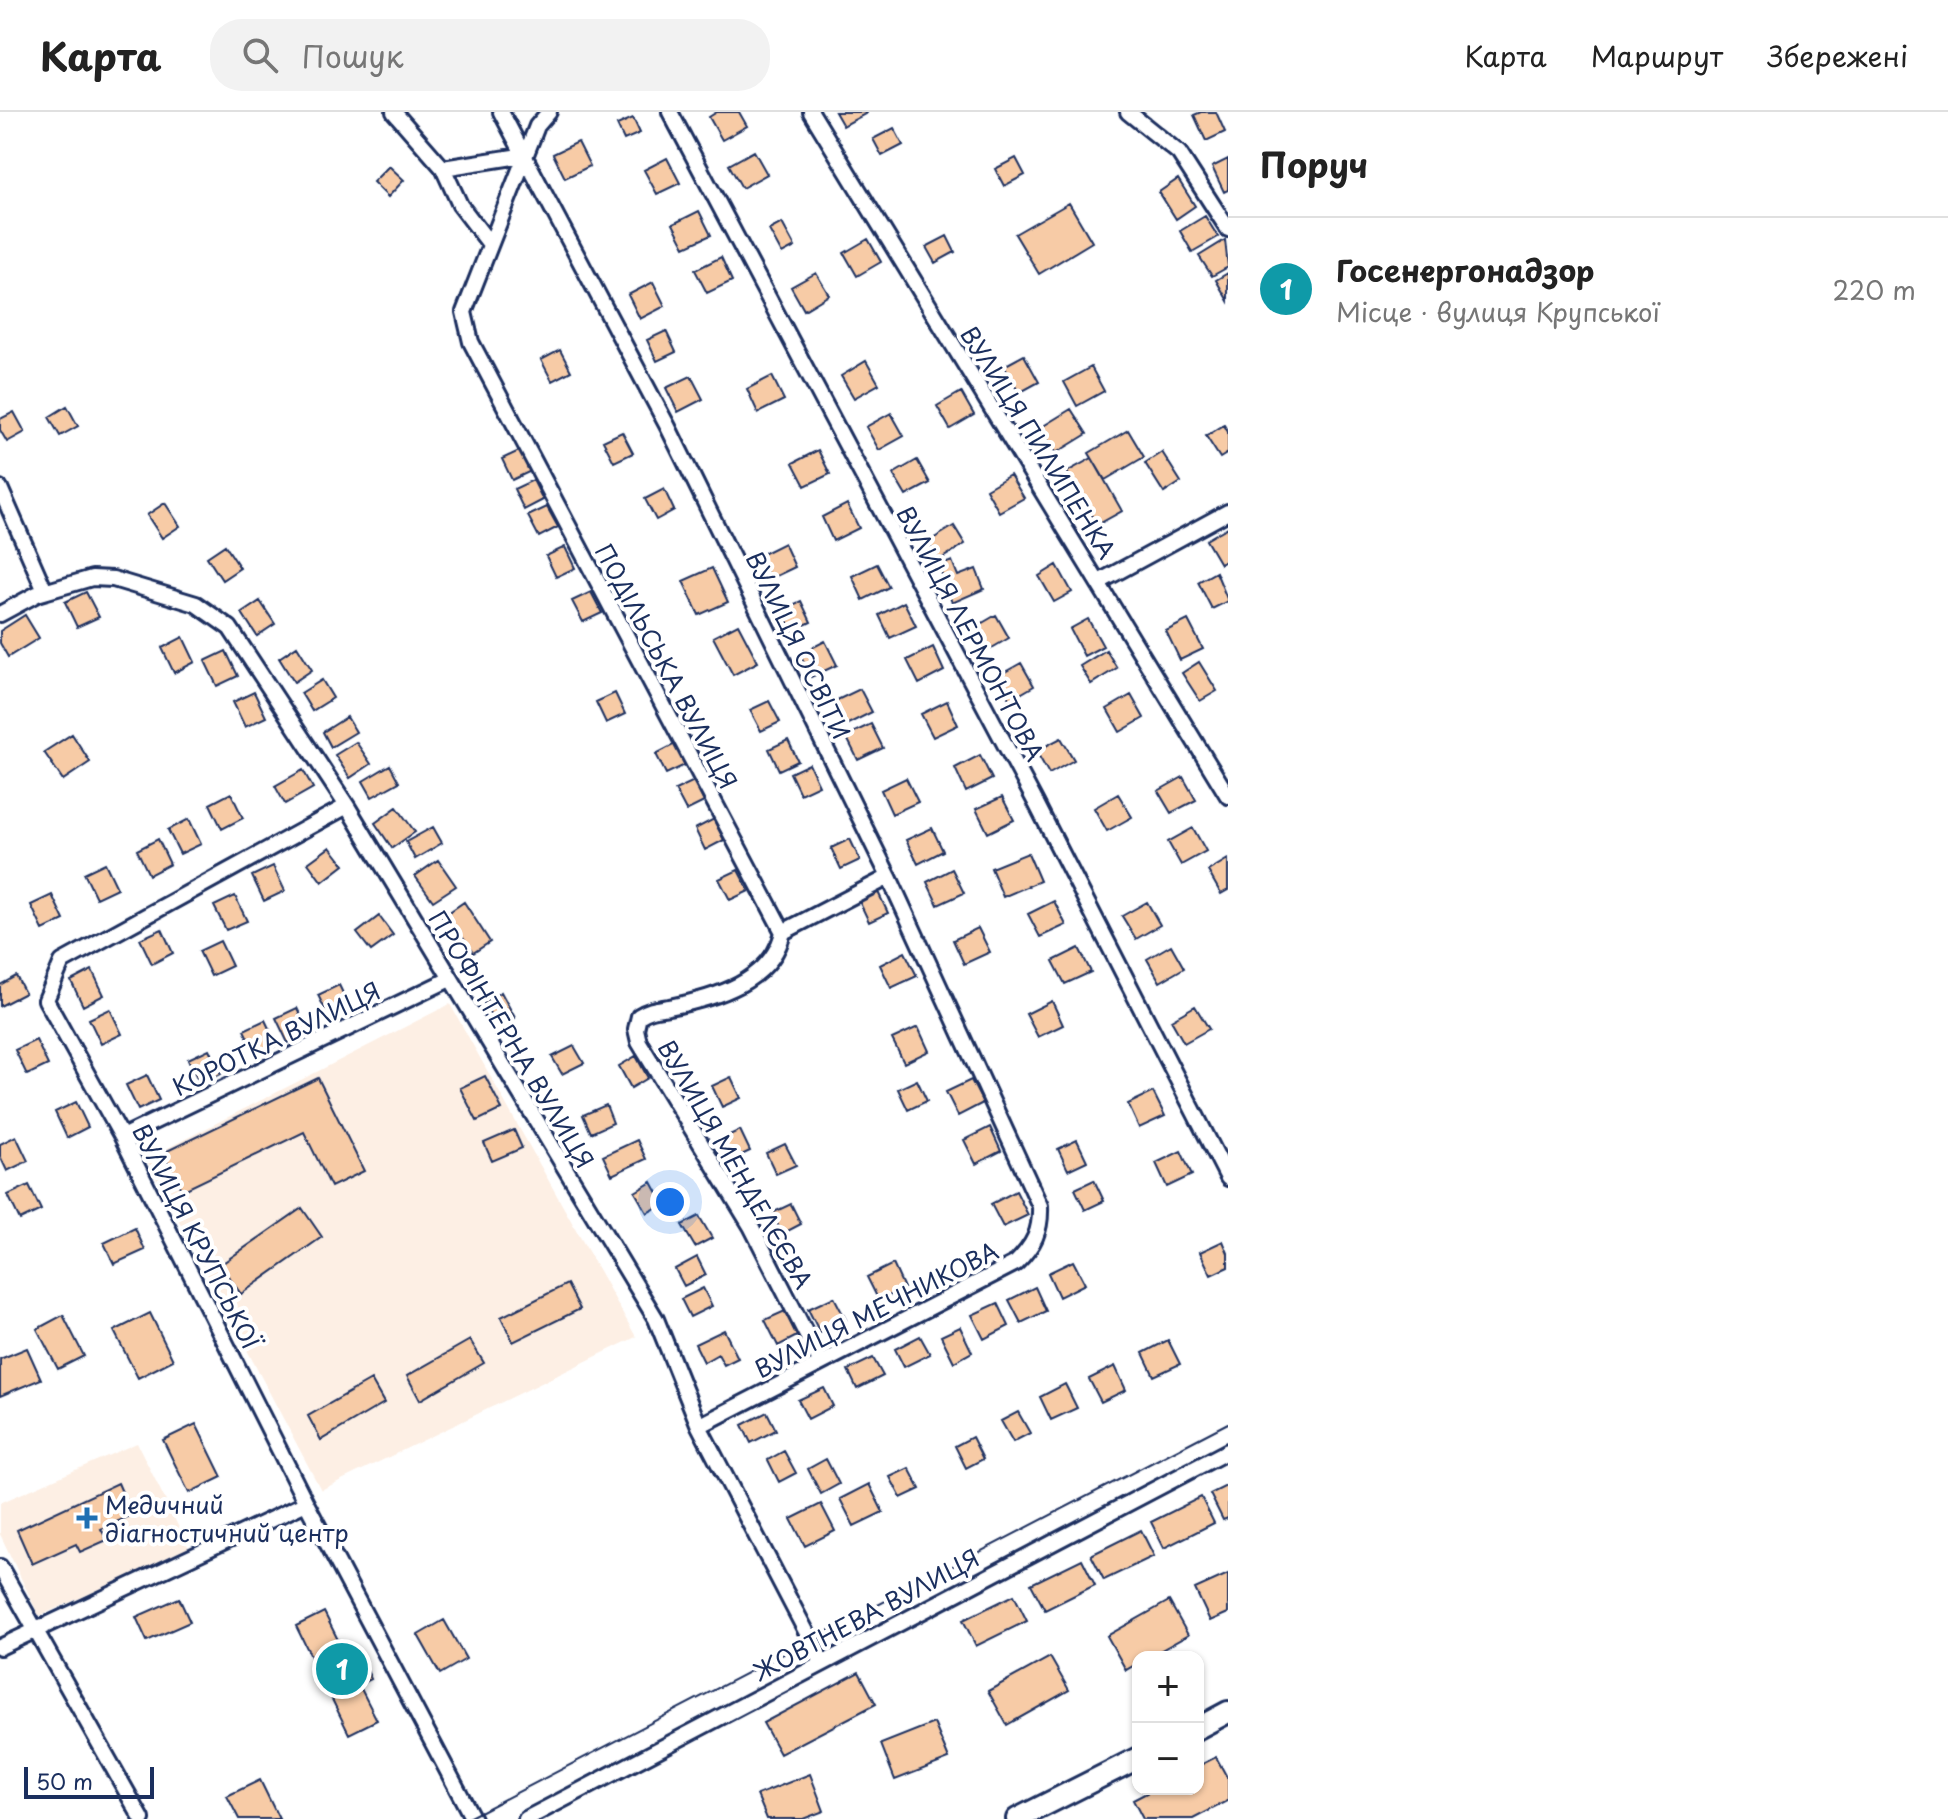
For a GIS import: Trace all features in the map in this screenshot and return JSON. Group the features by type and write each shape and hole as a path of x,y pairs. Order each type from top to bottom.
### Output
{"main road":[{"path":"1204,1725 1228,1712"},
{"path":"1017,1819 1132,1761"}],"street":[{"path":"394,112 443,168 460,205 489,243 537,126 549,112"},
{"name":"ВУЛИЦЯ ОСВІТИ","path":"501,112 668,427 889,877 1040,1206"},
{"name":"ВУЛИЦЯ ЛЕРМОНТОВА","path":"670,112 1036,803 1228,1178"},
{"name":"ВУЛИЦЯ ПИЛИПЕНКА","path":"811,112 1228,796"},
{"path":"1128,112 1179,153 1228,229"},
{"path":"443,168 526,155"},
{"name":"ПОДІЛЬСЬКА ВУЛИЦЯ","path":"489,243 464,312 471,342 783,932"},
{"path":"0,488 41,593"},
{"path":"1099,582 1228,512"},
{"name":"ПРОФІНТЕРНА ВУЛИЦЯ","path":"0,614 41,593 92,578 113,579 196,604 230,628 347,806 656,1319 699,1426 822,1662"},
{"name":"ВУЛИЦЯ КРУПСЬКОЇ","path":"347,806 62,962 46,1000 122,1137 306,1503 473,1819"},
{"path":"783,932 889,877"},
{"name":"ВУЛИЦЯ МЕНДЕЛЄЄВА","path":"783,932 779,953 756,976 723,990 651,1008 639,1016 636,1029 639,1042 751,1226 821,1363"},
{"name":"КОРОТКА ВУЛИЦЯ","path":"122,1137 450,979"},
{"name":"ВУЛИЦЯ МЕЧНИКОВА","path":"699,1426 1016,1263 1030,1249 1041,1228 1040,1206"},
{"name":"ЖОВТНЕВА ВУЛИЦЯ","path":"526,1819 1228,1451"},
{"path":"0,1647 306,1503"},
{"path":"0,1567 38,1628 142,1819"}],"shaded area":[{"path":"450,1004 636,1337 321,1490 146,1159"},
{"name":"Медичний діагностичний центр","path":"137,1443 190,1550 39,1616 0,1534 0,1503"}],"building":[{"path":"717,112 739,112 747,126 722,140 709,117"},
{"path":"835,112 867,112 867,113 843,126"},
{"path":"1216,112 1225,132 1206,141 1194,115"},
{"path":"633,118 640,133 624,140 617,125"},
{"path":"894,128 903,145 882,156 873,139"},
{"path":"578,142 590,166 565,178 553,154"},
{"path":"754,151 767,174 742,188 729,165"},
{"path":"667,158 680,183 657,194 644,170"},
{"path":"1016,158 1025,175 1004,186 995,169"},
{"path":"1228,159 1228,190 1224,192 1212,167"},
{"path":"389,166 404,180 388,197 373,182"},
{"path":"1178,179 1195,206 1176,219 1159,192"},
{"path":"1069,203 1092,242 1039,274 1015,234"},
{"path":"699,211 711,235 685,247 673,224"},
{"path":"1205,216 1218,237 1192,252 1180,231"},
{"path":"782,223 795,247 782,254 769,230"},
{"path":"947,236 955,252 935,263 926,247"},
{"path":"868,239 881,262 857,276 844,253"},
{"path":"1225,240 1228,267 1212,276 1199,256"},
{"path":"721,257 732,281 707,293 695,270"},
{"path":"816,273 829,295 804,310 791,287"},
{"path":"1228,273 1228,301 1216,280"},
{"path":"653,282 665,306 640,319 628,295"},
{"path":"666,331 676,352 657,361 647,340"},
{"path":"560,350 571,371 552,381 541,360"},
{"path":"1024,355 1039,382 1019,393 1004,366"},
{"path":"866,361 879,384 854,398 841,376"},
{"path":"1091,367 1104,391 1077,406 1064,382"},
{"path":"691,376 703,399 678,412 666,388"},
{"path":"772,376 784,400 758,413 747,389"},
{"path":"961,392 974,415 950,429 937,406"},
{"path":"67,406 78,426 60,436 49,417"},
{"path":"1071,409 1087,434 1056,453 1040,428"},
{"path":"14,412 25,432 7,442 0,430 0,419"},
{"path":"891,413 904,436 879,450 866,427"},
{"path":"1224,425 1228,432 1228,453 1220,458 1206,436"},
{"path":"1128,430 1144,457 1105,480 1089,453"},
{"path":"622,432 633,453 614,462 603,441"},
{"path":"521,450 531,471 512,480 502,459"},
{"path":"818,450 830,474 805,486 793,463"},
{"path":"1162,452 1181,482 1164,493 1145,463"},
{"path":"1092,458 1122,511 1097,525 1067,472"},
{"path":"917,460 930,483 906,496 893,474"},
{"path":"1010,475 1024,498 999,512 986,489"},
{"path":"533,480 543,500 524,510 514,489"},
{"path":"664,489 674,510 656,520 645,499"},
{"path":"165,503 180,526 162,538 147,515"},
{"path":"847,504 859,528 833,541 822,517"},
{"path":"547,507 558,527 539,537 528,516"},
{"path":"954,526 965,544 939,560 928,542"},
{"path":"1228,527 1228,560 1220,564 1206,540"},
{"path":"784,543 795,567 770,579 758,556"},
{"path":"225,545 240,568 222,580 207,557"},
{"path":"565,547 575,568 556,577 546,556"},
{"path":"952,561 958,576 976,569 984,589 952,603 939,566"},
{"path":"877,564 889,587 863,600 852,576"},
{"path":"1057,565 1072,592 1054,602 1039,576"},
{"path":"712,568 728,602 699,615 683,581"},
{"path":"1216,572 1228,601 1212,609 1198,582"},
{"path":"86,592 99,617 77,627 65,602"},
{"path":"591,592 602,613 583,622 572,601"},
{"path":"260,601 275,624 257,636 242,613"},
{"path":"801,601 811,622 792,631 782,610"},
{"path":"904,602 916,626 890,638 879,615"},
{"path":"25,615 39,638 8,657 0,643 0,631"},
{"path":"996,615 1009,638 985,652 972,629"},
{"path":"1088,619 1103,646 1084,656 1070,629"},
{"path":"1188,620 1203,649 1180,660 1166,631"},
{"path":"738,624 758,662 733,675 713,637"},
{"path":"183,637 195,662 174,673 162,648"},
{"path":"825,641 837,665 811,677 800,654"},
{"path":"297,646 312,670 294,682 279,658"},
{"path":"933,647 944,671 919,684 907,660"},
{"path":"1106,650 1117,668 1091,684 1080,666"},
{"path":"226,651 238,676 217,686 205,661"},
{"path":"1199,662 1217,691 1200,701 1182,673"},
{"path":"1021,663 1034,686 1010,700 996,677"},
{"path":"322,680 333,698 312,711 301,693"},
{"path":"860,689 872,712 846,725 835,701"},
{"path":"254,692 266,717 245,727 233,702"},
{"path":"615,693 625,714 606,723 596,702"},
{"path":"1131,695 1144,718 1120,732 1107,709"},
{"path":"769,701 780,722 761,731 750,710"},
{"path":"947,701 958,725 933,737 921,714"},
{"path":"347,717 356,732 331,747 323,732"},
{"path":"871,724 883,748 858,760 846,736"},
{"path":"72,734 90,762 63,780 44,752"},
{"path":"1061,738 1074,760 1049,774 1036,751"},
{"path":"788,740 798,761 779,770 769,749"},
{"path":"356,742 371,764 350,778 335,755"},
{"path":"675,744 685,765 666,774 656,754"},
{"path":"980,755 992,779 966,792 955,768"},
{"path":"809,764 819,785 800,794 790,773"},
{"path":"390,765 399,782 372,797 363,781"},
{"path":"303,770 313,788 285,804 275,786"},
{"path":"1183,777 1196,800 1171,813 1158,791"},
{"path":"906,778 918,802 892,814 881,790"},
{"path":"694,781 704,802 686,811 675,790"},
{"path":"231,793 243,818 222,829 210,804"},
{"path":"1118,794 1132,817 1107,831 1094,808"},
{"path":"1002,797 1014,820 988,833 976,809"},
{"path":"397,807 415,832 392,848 375,823"},
{"path":"189,819 201,844 180,854 168,830"},
{"path":"714,819 724,840 705,850 695,829"},
{"path":"433,827 442,843 415,859 406,842"},
{"path":"932,828 943,851 918,864 906,840"},
{"path":"1193,828 1206,851 1181,865 1168,842"},
{"path":"158,839 170,864 149,875 137,850"},
{"path":"850,839 860,860 841,869 831,848"},
{"path":"330,847 344,865 322,882 308,863"},
{"path":"1028,853 1040,881 1003,897 991,868"},
{"path":"1228,859 1228,890 1221,894 1208,871"},
{"path":"438,860 456,886 433,901 415,876"},
{"path":"105,863 117,888 96,898 84,873"},
{"path":"273,866 285,891 264,901 252,876"},
{"path":"952,869 964,893 938,905 927,882"},
{"path":"738,870 749,891 730,900 719,879"},
{"path":"878,892 888,913 869,922 859,901"},
{"path":"52,895 64,920 43,930 31,905"},
{"path":"235,896 247,921 226,930 214,906"},
{"path":"1054,901 1066,925 1040,937 1028,914"},
{"path":"464,902 490,942 473,953 463,938 455,938 442,917"},
{"path":"1147,902 1160,925 1136,939 1122,916"},
{"path":"379,916 393,935 371,951 357,933"},
{"path":"978,928 990,952 964,964 953,940"},
{"path":"162,929 173,953 152,964 140,939"},
{"path":"220,941 232,966 211,976 199,951"},
{"path":"1171,945 1184,968 1160,982 1147,959"},
{"path":"1079,948 1091,972 1065,984 1053,961"},
{"path":"905,952 917,976 891,988 880,965"},
{"path":"92,970 104,995 83,1006 71,981"},
{"path":"16,976 25,993 0,1006 0,985"},
{"path":"339,985 351,1010 330,1020 318,995"},
{"path":"501,992 515,1018 498,1028 484,1003"},
{"path":"1052,1001 1063,1025 1038,1037 1026,1014"},
{"path":"1195,1006 1209,1029 1184,1043 1171,1020"},
{"path":"297,1008 309,1033 288,1043 276,1018"},
{"path":"110,1009 122,1034 101,1044 89,1019"},
{"path":"265,1020 277,1045 256,1055 244,1030"},
{"path":"918,1027 929,1051 904,1063 892,1039"},
{"path":"36,1040 48,1065 27,1075 15,1050"},
{"path":"574,1046 584,1063 562,1074 552,1057"},
{"path":"209,1049 221,1074 200,1084 188,1059"},
{"path":"636,1056 648,1078 631,1088 619,1066"},
{"path":"147,1075 159,1100 138,1110 126,1085"},
{"path":"485,1076 502,1109 477,1121 460,1088"},
{"path":"731,1077 741,1098 722,1107 712,1086"},
{"path":"318,1078 364,1171 331,1187 304,1132 182,1191 163,1153"},
{"path":"917,1080 927,1101 908,1110 898,1089"},
{"path":"971,1080 983,1103 958,1116 946,1092"},
{"path":"1153,1092 1165,1116 1139,1128 1128,1104"},
{"path":"76,1102 88,1127 67,1138 55,1112"},
{"path":"606,1105 613,1123 591,1133 583,1115"},
{"path":"990,1127 1001,1151 976,1164 964,1140"},
{"path":"514,1130 522,1148 492,1161 484,1143"},
{"path":"740,1130 750,1151 731,1160 721,1139"},
{"path":"16,1136 28,1161 7,1171 0,1156 0,1144"},
{"path":"637,1140 646,1159 612,1175 603,1156"},
{"path":"1077,1140 1087,1161 1068,1170 1058,1149"},
{"path":"785,1144 796,1165 776,1174 766,1153"},
{"path":"1181,1151 1192,1175 1167,1187 1156,1163"},
{"path":"1094,1180 1104,1201 1085,1210 1075,1189"},
{"path":"652,1182 664,1204 647,1213 635,1192"},
{"path":"29,1185 41,1210 20,1220 8,1195"},
{"path":"1016,1191 1028,1215 1003,1227 991,1204"},
{"path":"791,1204 801,1224 782,1234 772,1213"},
{"path":"302,1208 322,1237 241,1294 220,1265"},
{"path":"699,1216 712,1238 695,1247 682,1225"},
{"path":"135,1228 145,1250 114,1264 104,1243"},
{"path":"1223,1241 1228,1253 1228,1267 1211,1275 1200,1252"},
{"path":"697,1257 706,1275 684,1286 675,1269"},
{"path":"1073,1261 1085,1284 1059,1297 1048,1273"},
{"path":"893,1264 904,1288 879,1301 867,1277"},
{"path":"567,1284 580,1309 513,1342 501,1317"},
{"path":"1035,1287 1046,1311 1021,1323 1009,1300"},
{"path":"703,1288 712,1306 690,1317 681,1299"},
{"path":"834,1297 846,1320 820,1333 808,1309"},
{"path":"998,1303 1009,1326 984,1339 972,1315"},
{"path":"785,1311 797,1336 778,1346 765,1320"},
{"path":"150,1313 173,1360 138,1378 114,1331"},
{"path":"63,1315 84,1356 58,1369 37,1329"},
{"path":"960,1327 972,1352 954,1362 941,1336"},
{"path":"724,1330 738,1358 724,1365 718,1354 704,1362 695,1344"},
{"path":"920,1336 930,1354 904,1367 895,1349"},
{"path":"470,1340 484,1363 420,1400 407,1376"},
{"path":"1168,1340 1180,1364 1154,1376 1143,1353"},
{"path":"27,1348 41,1379 0,1396 0,1359"},
{"path":"873,1358 883,1376 857,1389 848,1370"},
{"path":"1115,1366 1126,1390 1101,1402 1089,1379"},
{"path":"371,1380 384,1403 321,1440 308,1416"},
{"path":"1065,1384 1077,1408 1051,1420 1040,1397"},
{"path":"824,1388 833,1406 808,1419 798,1400"},
{"path":"767,1412 776,1430 751,1443 742,1425"},
{"path":"1018,1412 1030,1433 1013,1442 1001,1421"},
{"path":"196,1424 222,1477 189,1493 163,1440"},
{"path":"972,1437 983,1459 966,1468 955,1446"},
{"path":"784,1451 796,1473 779,1482 768,1460"},
{"path":"826,1459 839,1484 821,1494 808,1469"},
{"path":"909,1468 920,1489 901,1498 890,1477"},
{"path":"118,1483 132,1515 101,1529 107,1540 80,1552 76,1544 32,1564 17,1530"},
{"path":"869,1484 883,1512 854,1526 840,1499"},
{"path":"1228,1485 1228,1518 1223,1520 1210,1494"},
{"path":"1201,1497 1214,1523 1164,1548 1151,1522"},
{"path":"821,1504 835,1531 805,1546 791,1519"},
{"path":"1141,1530 1154,1556 1104,1580 1091,1555"},
{"path":"1082,1559 1095,1585 1045,1610 1031,1584"},
{"path":"1228,1574 1228,1613 1210,1621 1195,1589"},
{"path":"1014,1595 1027,1621 976,1646 963,1620"},
{"path":"179,1598 190,1622 147,1641 136,1617"},
{"path":"1169,1601 1188,1635 1160,1651 1132,1651 1132,1666 1126,1670 1107,1636"},
{"path":"324,1612 348,1660 359,1654 371,1679 359,1685 377,1720 349,1734 296,1626"},
{"path":"444,1620 466,1659 440,1674 418,1635"},
{"path":"1050,1657 1069,1690 1007,1725 988,1691"},
{"path":"859,1672 876,1704 780,1754 763,1723"},
{"path":"934,1723 949,1759 895,1780 881,1744"},
{"path":"1216,1757 1228,1779 1228,1801 1193,1819 1143,1819 1133,1800 1143,1795 1204,1795 1204,1763"},
{"path":"810,1774 824,1811 803,1819 767,1819 757,1795"},
{"path":"260,1780 279,1819 239,1819 227,1796"}],"tram line":[{"path":"466,1819 1228,1423"}],"place":[{"name":"Медичний діагностичний центр","path":"87,1518"},
{"name":"Госенергонадзор","path":"342,1669"}]}
